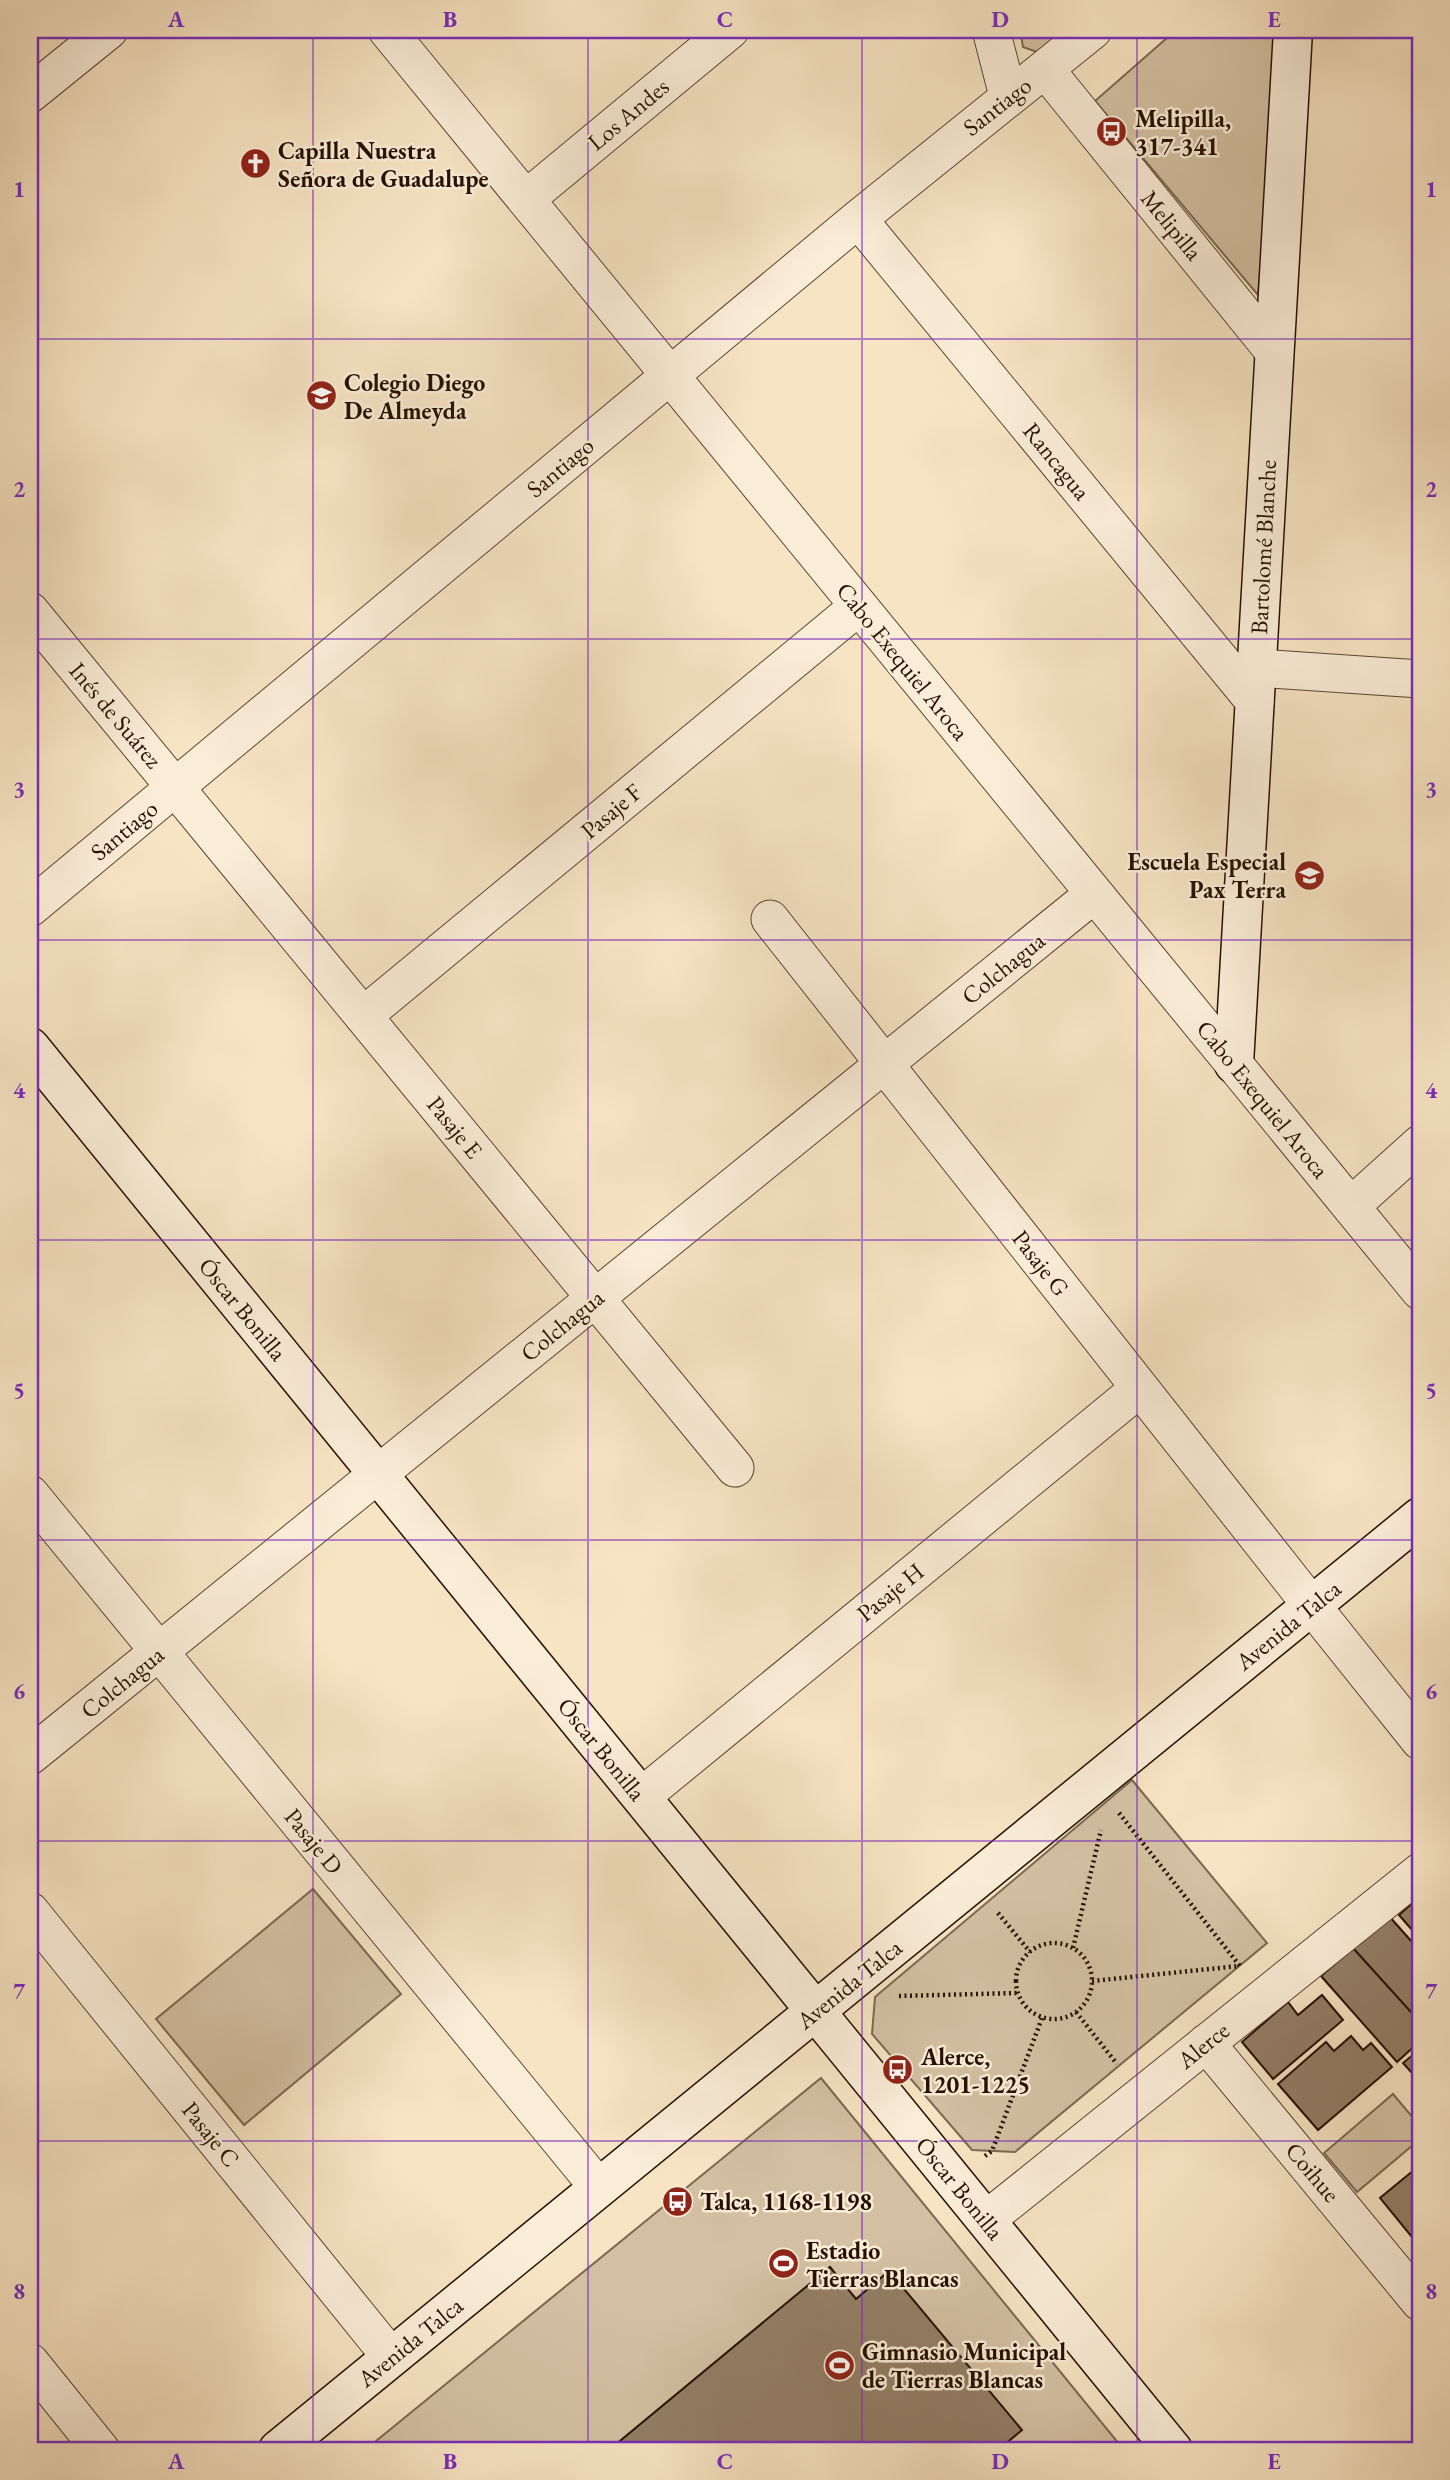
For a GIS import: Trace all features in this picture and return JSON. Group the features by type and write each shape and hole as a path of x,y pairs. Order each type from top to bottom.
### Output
{"street":[{"name":"Cabo Exequiel Aroca","path":"387,30 1420,1291"},
{"name":"Los Andes","path":"526,199 730,30"},
{"path":"991,30 1008,96"},
{"name":"Santiago","path":"30,908 858,219 1093,30"},
{"name":"Bartolomé Blanche","path":"1234,1064 1272,349 1293,30"},
{"path":"30,94 100,32"},
{"name":"Melipilla","path":"1045,69 1272,349"},
{"name":"Rancagua","path":"858,219 1256,685"},
{"name":"Pasaje F","path":"363,1016 859,606"},
{"name":"Inés de Suárez","path":"30,611 176,787"},
{"path":"1256,685 1420,679"},
{"name":"Pasaje E","path":"176,787 735,1468"},
{"name":"Colchagua","path":"30,1756 1094,894"},
{"name":"Pasaje G","path":"771,919 1420,1741"},
{"name":"Óscar Bonilla","path":"30,1047 1173,2450"},
{"path":"1351,1206 1420,1144"},
{"name":"Pasaje H","path":"641,1797 1140,1388"},
{"name":"Pasaje D","path":"30,1494 599,2188"},
{"name":"Avenida Talca","path":"278,2450 1420,1517"},
{"name":"Alerce","path":"986,2220 1420,1872"},
{"name":"Pasaje C","path":"30,1911 391,2357"},
{"name":"Coihue","path":"1206,2043 1420,2302"},
{"path":"30,2362 101,2450"}],"path":[{"path":"1092,1981 1240,1966 1116,1809"},
{"path":"1073,1948 1102,1826"},
{"path":"973,1883 1030,1953"},
{"path":"1047,1944 1061,1944 1073,1948 1083,1956 1090,1968 1092,1981 1091,1993 1085,2004 1066,2018 1054,2020 1042,2018 1023,2004 1017,1993 1016,1981 1018,1968 1035,1948 1047,1944"},
{"path":"850,1983 874,1997 1017,1993"},
{"path":"1076,2012 1143,2093"},
{"path":"954,2181 992,2151 1042,2018"}],"shaded area":[{"path":"1020,30 1069,30 1040,53 1023,47"},
{"path":"1176,30 1281,30 1258,295 1095,101"},
{"path":"1132,1780 1267,1943 1015,2152 972,2150 872,2034 875,1997"},
{"path":"313,1889 401,1994 244,2125 156,2019"},
{"name":"Estadio Tierras Blancas","path":"821,2078 1124,2450 365,2450"},
{"path":"1393,2094 1420,2126 1420,2139 1357,2192 1324,2153"}],"building":[{"path":"1420,1896 1420,1939 1399,1915"},
{"path":"1389,1916 1420,1951 1420,2022 1353,1948"},
{"path":"1353,1948 1420,2022 1420,2041 1397,2062 1321,1976"},
{"path":"1322,1995 1343,2020 1273,2079 1242,2042 1288,2002 1298,2015"},
{"path":"1351,2036 1363,2050 1371,2043 1392,2067 1318,2130 1278,2084 1326,2042 1334,2051"},
{"path":"1420,2049 1420,2082 1403,2063"},
{"path":"1420,2165 1420,2247 1380,2198"},
{"name":"Gimnasio Municipal de Tierras Blancas","path":"830,2267 856,2299 889,2271 1022,2430 998,2450 609,2450"}],"place":[{"name":"Melipilla, 317-341","path":"1112,132"},
{"name":"Capilla Nuestra Señora de Guadalupe","path":"255,164"},
{"name":"Colegio Diego De Almeyda","path":"321,396"},
{"name":"Escuela Especial Pax Terra","path":"1309,875"},
{"name":"Alerce, 1201-1225","path":"898,2070"},
{"name":"Talca, 1168-1198","path":"677,2201"},
{"name":"Estadio Tierras Blancas","path":"783,2264"},
{"name":"Gimnasio Municipal de Tierras Blancas","path":"839,2365"}]}
